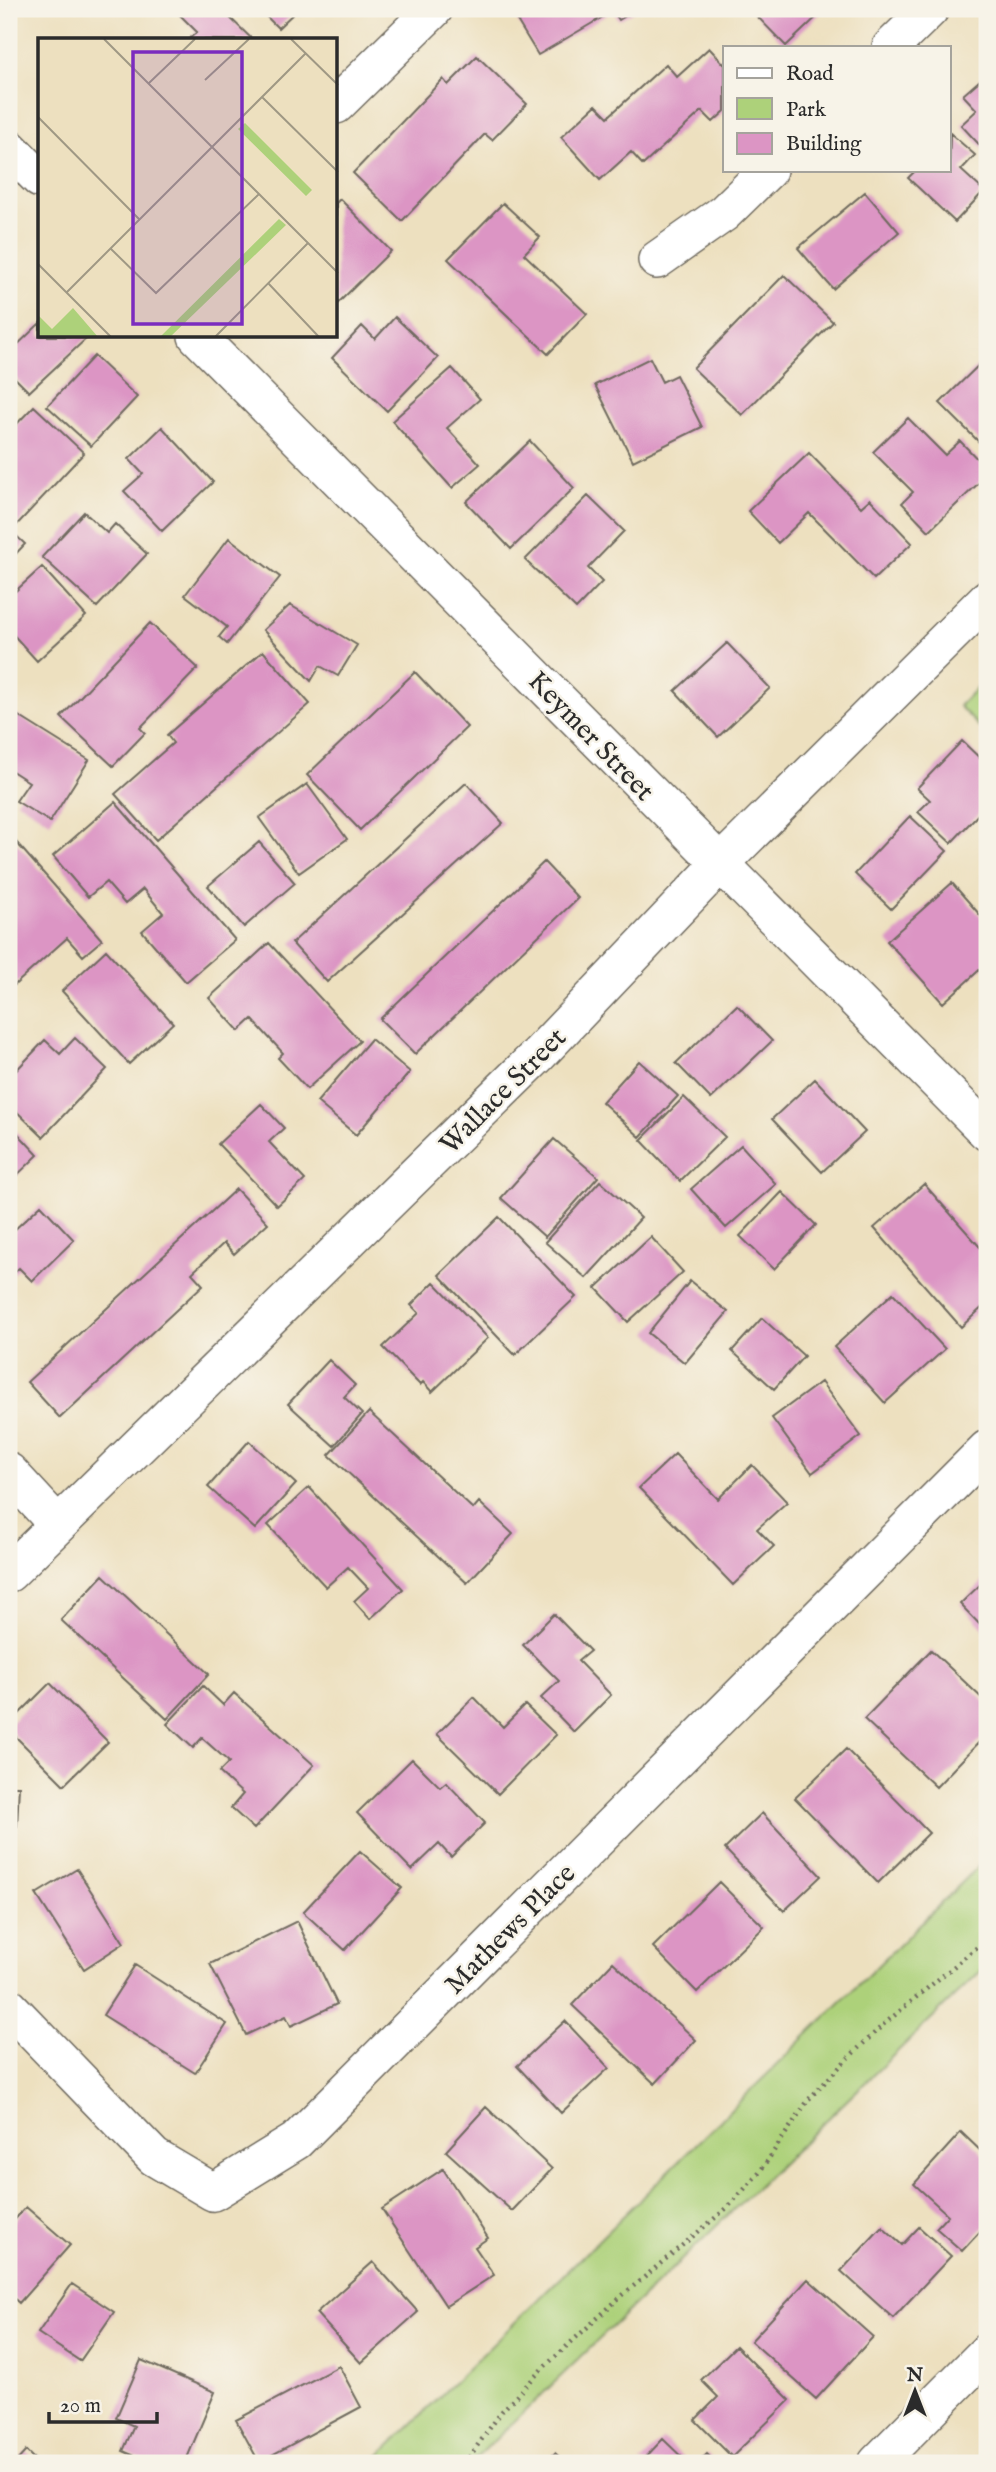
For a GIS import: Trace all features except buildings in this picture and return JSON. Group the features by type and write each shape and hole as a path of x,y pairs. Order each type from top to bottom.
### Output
{"street":[{"path":"338,103 434,9"},
{"path":"892,46 930,9"},
{"path":"9,148 38,177"},
{"path":"657,260 724,213 766,172"},
{"name":"Keymer Street","path":"199,338 719,865 987,1132"},
{"name":"Wallace Street","path":"9,1573 519,1073 719,865 987,599"},
{"name":"Mathews Place","path":"9,2007 154,2157 213,2192 296,2141 987,1450"},
{"path":"9,1472 58,1525"},
{"path":"877,2463 987,2352"}],"path":[{"path":"464,2463 502,2411 542,2370 617,2300 728,2207 759,2173 809,2099 847,2059 884,2024 987,1940"}],"green space":[{"path":"987,677 987,735 959,706"},
{"path":"987,1858 987,1965 471,2463 372,2463"}]}
